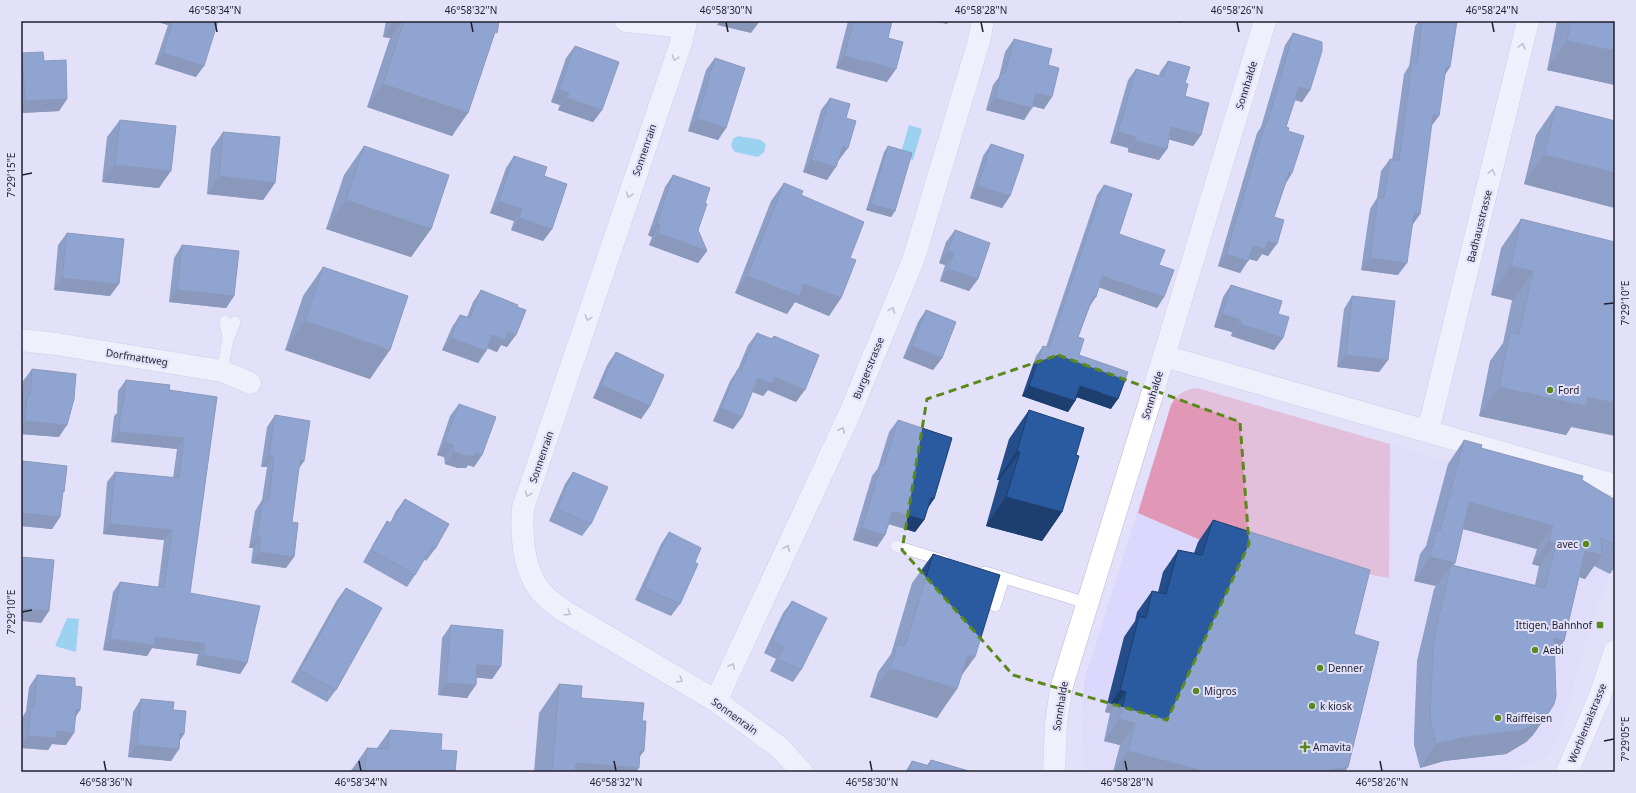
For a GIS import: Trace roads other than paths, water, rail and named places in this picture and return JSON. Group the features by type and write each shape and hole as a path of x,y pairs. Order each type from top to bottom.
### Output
{"street":[{"path":"626,21 686,24"},
{"name":"Burgerstrasse","path":"716,701 850,413 914,258 979,41 983,21"},
{"name":"Sonnhalde","path":"1054,772 1056,724 1061,689 1164,356 1265,21"},
{"name":"Badhausstrasse","path":"1428,431 1528,21"},
{"name":"Sonnenrain","path":"686,24 523,508 523,544 532,576 545,596 564,611 716,701 779,747 802,772"},
{"name":"Dorfmattweg","path":"21,340 56,344 222,371 250,383"},
{"path":"1164,356 1615,485"},
{"name":"Worblentalstrasse","path":"1567,772 1598,699 1615,651"}],"lane":[{"path":"222,371 230,321"},
{"path":"896,546 953,563"},
{"path":"975,569 1087,602"},
{"path":"996,606 1004,578"}],"water":[{"path":"909,125 922,129 913,160 900,156"},
{"path":"738,136 761,140 766,145 764,152 758,157 735,152 731,146 733,139"},
{"path":"67,618 79,619 76,652 55,646"}],"place":[{"name":"Ford","path":"1550,390"},
{"name":"avec","path":"1586,544"},
{"name":"Ittigen, Bahnhof","path":"1600,625"},
{"name":"Aebi","path":"1535,650"},
{"name":"Denner","path":"1320,668"},
{"name":"Migros","path":"1196,691"},
{"name":"k kiosk","path":"1312,706"},
{"name":"Raiffeisen","path":"1498,718"},
{"name":"Amavita","path":"1305,747"}]}
